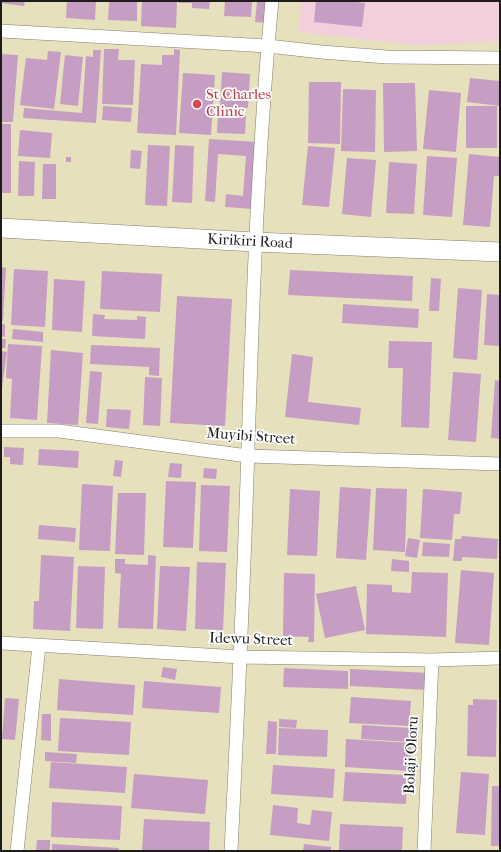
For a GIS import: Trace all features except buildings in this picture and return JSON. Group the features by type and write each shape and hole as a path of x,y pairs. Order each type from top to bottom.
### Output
{"main road":[{"name":"Kirikiri Road","path":"1,228 255,242 500,252"}],"street":[{"path":"231,851 241,657 255,242 272,1"},
{"path":"1,31 268,46 387,57 500,58"},
{"name":"Muyibi Street","path":"1,431 59,431 248,456 500,464"},
{"name":"Idewu Street","path":"1,643 241,657 432,660 500,658"},
{"path":"17,851 39,646"},
{"name":"Bolaji Oloru","path":"424,851 432,660"}],"shaded area":[{"path":"302,1 500,1 500,41 419,45 298,32"}],"place":[{"name":"St Charles Clinic","path":"197,104"}]}
